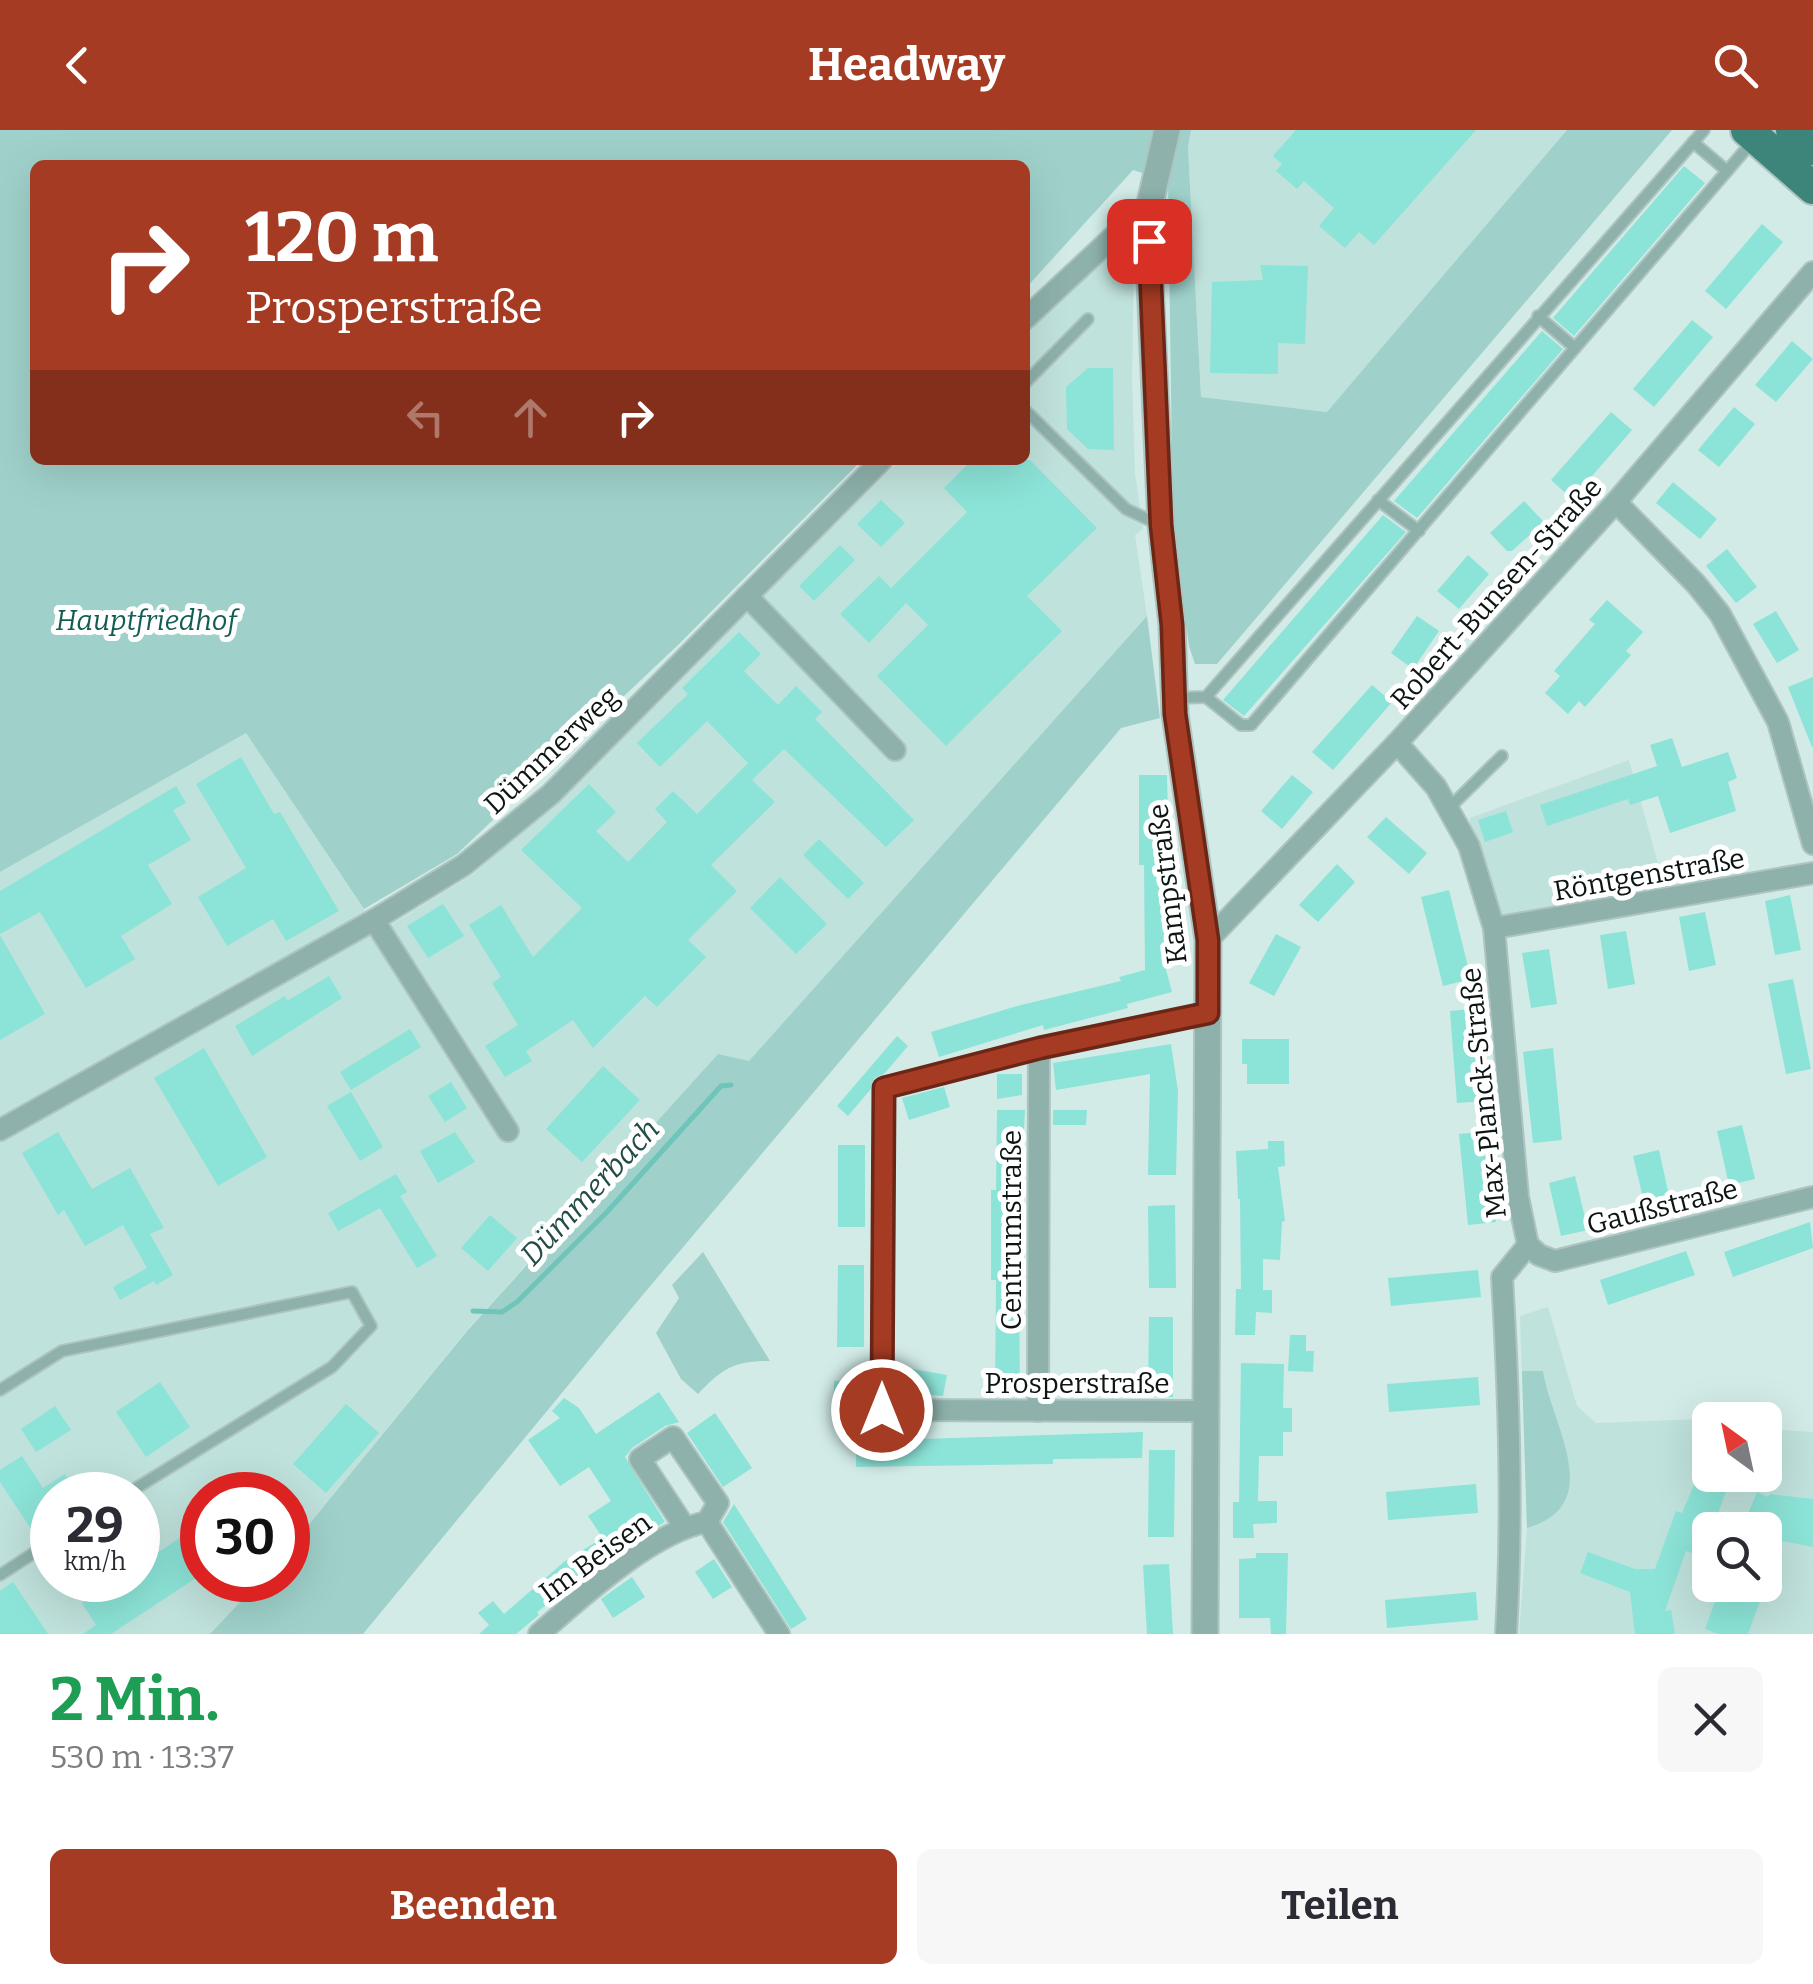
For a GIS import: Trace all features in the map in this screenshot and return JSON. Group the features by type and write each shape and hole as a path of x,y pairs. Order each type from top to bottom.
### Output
{"main road":[{"path":"1792,130 1813,149"},
{"path":"1751,134 1813,188"}],"street":[{"name":"Kampstraße","path":"1167,130 1147,216 1161,525 1172,625 1174,698 1208,940 1205,1634"},
{"path":"1030,314 1113,237 1147,216"},
{"name":"Robert-Bunsen-Straße","path":"1208,940 1397,743 1616,502 1813,272"},
{"name":"Dümmerweg","path":"0,1130 374,920 464,865 551,794 877,465"},
{"path":"1616,502 1720,614 1778,722 1813,844"},
{"path":"747,596 895,750"},
{"name":"Max-Planck-Straße","path":"1397,743 1436,787 1469,846 1494,928 1518,1197 1528,1245 1502,1277 1512,1532 1506,1634"},
{"name":"Röntgenstraße","path":"1494,928 1813,873"},
{"path":"374,920 508,1132"},
{"name":"Prosperstraße","path":"1206,1411 882,1410 884,1088 1040,1048 1208,1013"},
{"name":"Centrumstraße","path":"1038,1411 1040,1048"},
{"name":"Gaußstraße","path":"1528,1245 1555,1261 1813,1197"},
{"name":"Im Beisen","path":"539,1634 590,1588 684,1526 706,1522 718,1503 673,1437 640,1459 684,1526"},
{"name":"Im Beisen","path":"706,1522 779,1634"}],"lane":[{"path":"1206,697 1704,130"},
{"path":"1174,698 1206,697 1241,725 1251,726 1727,171 1751,134"},
{"path":"1693,142 1727,171"},
{"path":"1538,316 1575,348"},
{"path":"1030,377 1088,318"},
{"path":"1030,415 1126,509 1161,525"},
{"path":"1378,500 1419,531"},
{"path":"1448,809 1502,756"},
{"path":"0,1390 62,1351 352,1292 371,1326 332,1367 160,1473"},
{"path":"0,1575 30,1555"}],"shaded area":[{"path":"1191,130 1567,130 1328,412 1201,397 1188,147"},
{"path":"1115,254 1134,258 1135,473 1143,529 1135,535 1147,616 749,1062 718,1054 467,1330 310,1523 310,1472 180,1472 180,1602 240,1602 210,1634 0,1634 0,872 246,733 379,932 472,875 530,825 895,465 1030,465 1030,330 1102,260"},
{"path":"1629,760 1668,899 1494,928 1469,846 1470,818"},
{"path":"1548,1307 1577,1406 1596,1423 1692,1419 1692,1492 1782,1492 1782,1430 1813,1432 1813,1634 1519,1634 1527,1528 1520,1316"}],"green space":[{"name":"Hauptfriedhof","path":"0,130 1191,130 1188,147 1201,397 1327,412 1567,130 1672,130 1217,664 1195,664 1189,646 1173,531 1168,181 1133,170 1030,283 1030,160 30,160 30,465 857,465 679,644 457,854 364,909 246,733 0,872"},
{"path":"1147,616 1160,718 1121,728 641,1297 363,1634 210,1634 240,1602 310,1602 310,1523 467,1331 718,1054 749,1061"},
{"path":"703,1252 770,1361 730,1368 698,1394 681,1379 656,1333 679,1298 672,1285"},
{"path":"1522,1371 1543,1371 1563,1438 1570,1482 1565,1501 1551,1517 1527,1528"}],"building":[{"path":"1296,130 1476,130 1374,245 1359,232 1345,248 1319,226 1334,208 1304,181 1297,189 1276,171 1282,164 1273,156"},
{"path":"1684,166 1705,183 1574,336 1553,318"},
{"path":"1762,224 1783,242 1726,309 1705,291"},
{"path":"1260,265 1308,266 1305,344 1278,343 1278,374 1210,373 1212,282 1263,280"},
{"path":"1692,320 1713,337 1654,407 1633,389"},
{"path":"1542,331 1563,349 1417,518 1394,501"},
{"path":"1792,341 1813,359 1776,402 1755,385"},
{"path":"1088,368 1113,368 1114,450 1088,449 1067,429 1066,387"},
{"path":"1734,407 1755,424 1719,467 1698,450"},
{"path":"1611,412 1632,430 1572,499 1551,480"},
{"path":"1030,460 1097,528 1027,596 1062,631 946,746 877,676 928,625 906,603 869,643 840,614 879,576 891,588 967,512 944,488 967,465 1030,465"},
{"path":"1673,482 1717,519 1700,539 1656,503"},
{"path":"881,500 905,523 881,547 857,524"},
{"path":"1524,501 1544,522 1512,551 1507,551 1490,533"},
{"path":"1383,515 1406,532 1244,716 1223,700"},
{"path":"840,545 855,560 814,601 799,586"},
{"path":"1727,549 1757,587 1736,603 1706,566"},
{"path":"1468,555 1489,574 1459,609 1437,591"},
{"path":"1607,600 1643,632 1626,651 1631,655 1585,707 1579,701 1568,714 1545,693 1560,676 1554,671 1595,624 1589,620"},
{"path":"1776,611 1799,650 1777,663 1753,624"},
{"path":"1417,616 1439,631 1413,669 1391,653"},
{"path":"739,632 761,654 744,671 778,705 796,686 822,712 815,719 914,820 886,847 784,749 752,780 775,802 711,865 737,891 688,940 706,957 657,1007 645,996 593,1048 573,1020 526,1051 532,1061 505,1077 485,1046 518,1025 492,983 501,977 469,925 501,905 533,957 582,908 521,850 589,784 616,812 596,831 628,862 667,822 655,809 673,791 697,814 748,763 707,721 660,767 637,743 688,694 682,688"},
{"path":"1813,677 1813,747 1812,747 1788,687"},
{"path":"1372,685 1392,702 1333,770 1312,752"},
{"path":"1672,738 1682,767 1728,752 1737,778 1728,782 1736,811 1670,833 1658,796 1630,805 1628,799 1547,826 1540,805 1657,766 1650,745"},
{"path":"241,757 274,814 280,812 339,911 286,941 273,919 227,946 198,897 246,868 196,784"},
{"path":"1139,775 1167,775 1171,951 1161,951 1172,992 1127,1004 1128,1008 1044,1030 1043,1025 939,1057 931,1032 1121,981 1119,977 1145,970"},
{"path":"1292,775 1313,792 1282,829 1261,811"},
{"path":"176,786 186,803 173,810 191,840 148,865 172,904 121,936 135,959 86,988 40,912 0,934 0,891"},
{"path":"1506,811 1513,832 1485,842 1478,820"},
{"path":"1386,817 1427,853 1409,874 1367,837"},
{"path":"819,839 864,883 848,899 803,855"},
{"path":"1337,864 1355,882 1318,922 1299,905"},
{"path":"780,877 827,924 796,954 750,908"},
{"path":"1449,890 1471,979 1443,986 1421,897"},
{"path":"1790,895 1801,950 1775,955 1765,901"},
{"path":"443,904 464,936 428,958 407,926"},
{"path":"1705,912 1716,965 1689,971 1679,917"},
{"path":"1626,931 1635,984 1608,989 1600,935"},
{"path":"1276,934 1301,947 1274,996 1249,983"},
{"path":"0,935 45,1014 0,1040"},
{"path":"1549,949 1557,1004 1531,1008 1522,953"},
{"path":"329,976 342,998 252,1056 235,1026 285,996 287,1001"},
{"path":"1793,979 1811,1069 1786,1074 1768,984"},
{"path":"1479,1008 1487,1101 1457,1103 1450,1011"},
{"path":"410,1029 421,1047 351,1090 340,1072"},
{"path":"897,1036 908,1046 884,1074 875,1078 848,1116 837,1106"},
{"path":"1242,1039 1289,1039 1289,1084 1247,1084"},
{"path":"1171,1044 1178,1091 1176,1175 1148,1175 1150,1074 1056,1090 1053,1063"},
{"path":"204,1048 267,1157 218,1186 154,1078"},
{"path":"1553,1048 1562,1140 1533,1143 1523,1052"},
{"path":"603,1066 640,1100 582,1162 546,1129"},
{"path":"997,1074 1022,1074 1022,1095 997,1099"},
{"path":"451,1082 467,1108 445,1122 428,1096"},
{"path":"944,1087 950,1107 909,1120 902,1098"},
{"path":"351,1092 383,1147 360,1161 327,1106"},
{"path":"997,1110 1025,1110 1022,1172 1018,1172 1020,1395 995,1395 996,1280 991,1280 991,1190 996,1190"},
{"path":"1053,1110 1087,1110 1086,1125 1053,1125"},
{"path":"1742,1125 1755,1179 1729,1185 1717,1131"},
{"path":"1487,1131 1496,1222 1468,1225 1459,1134"},
{"path":"58,1132 92,1189 130,1168 164,1228 150,1234 173,1275 120,1300 113,1287 147,1268 123,1225 85,1246 64,1210 58,1215 22,1153"},
{"path":"455,1132 475,1162 438,1183 420,1151"},
{"path":"1268,1141 1284,1141 1285,1166 1278,1167 1285,1221 1280,1260 1263,1259 1263,1290 1272,1290 1272,1313 1256,1312 1255,1335 1235,1335 1236,1289 1241,1289 1236,1151 1268,1149"},
{"path":"838,1145 865,1145 865,1227 838,1227"},
{"path":"1659,1150 1671,1205 1646,1210 1633,1156"},
{"path":"396,1174 407,1192 400,1196 437,1256 417,1268 380,1208 338,1231 328,1213"},
{"path":"1575,1176 1588,1230 1561,1236 1549,1183"},
{"path":"1175,1205 1176,1288 1149,1288 1148,1206"},
{"path":"490,1215 517,1238 488,1271 461,1248"},
{"path":"1810,1222 1813,1248 1733,1277 1724,1252"},
{"path":"1686,1251 1695,1275 1608,1305 1600,1280"},
{"path":"838,1265 864,1265 864,1347 837,1347"},
{"path":"1478,1270 1481,1297 1391,1306 1388,1278"},
{"path":"1149,1317 1173,1317 1173,1397 1148,1397"},
{"path":"1290,1335 1306,1335 1306,1351 1314,1351 1313,1372 1288,1371"},
{"path":"1241,1363 1284,1364 1283,1408 1292,1408 1292,1432 1283,1432 1283,1456 1259,1456 1258,1501 1277,1501 1277,1523 1253,1524 1254,1538 1233,1538 1233,1502 1239,1502"},
{"path":"902,1367 947,1375 943,1396 897,1392"},
{"path":"1478,1377 1480,1405 1389,1412 1387,1384"},
{"path":"834,1381 860,1381 859,1427 834,1427"},
{"path":"160,1382 190,1427 146,1457 116,1412"},
{"path":"659,1392 679,1422 665,1426 625,1457 665,1522 635,1539 628,1528 606,1543 588,1516 611,1501 589,1467 560,1486 528,1440 560,1418 552,1411 564,1398 579,1408 596,1434"},
{"path":"346,1404 379,1433 326,1493 310,1479 310,1472 302,1472 293,1464"},
{"path":"55,1406 71,1430 36,1452 21,1429"},
{"path":"715,1413 752,1468 723,1487 687,1433"},
{"path":"1143,1432 1142,1458 1053,1459 1053,1464 856,1467 856,1441"},
{"path":"1149,1450 1175,1450 1174,1537 1148,1537"},
{"path":"22,1456 32,1472 30,1527 0,1482 0,1470"},
{"path":"1476,1484 1478,1513 1388,1520 1386,1492"},
{"path":"1692,1489 1726,1492 1718,1512 1692,1512 1692,1553 1686,1551 1665,1611 1671,1610 1675,1634 1635,1634 1630,1592 1580,1573 1588,1552 1635,1569 1655,1569 1676,1511 1682,1513"},
{"path":"1757,1492 1768,1497 1770,1494 1813,1499 1813,1547 1782,1541 1782,1512 1749,1512"},
{"path":"734,1504 807,1619 791,1629 723,1522"},
{"path":"180,1538 180,1589 160,1602 160,1551"},
{"path":"601,1539 612,1555 537,1612 539,1615 516,1634 479,1634 489,1625 478,1613 493,1601 504,1614 565,1561"},
{"path":"1256,1553 1288,1553 1286,1634 1271,1634 1270,1618 1239,1618 1239,1559 1256,1558"},
{"path":"714,1559 732,1587 713,1599 695,1572"},
{"path":"1169,1564 1173,1634 1147,1634 1143,1565"},
{"path":"632,1577 645,1597 613,1618 601,1599"},
{"path":"13,1582 48,1634 0,1634 0,1591"},
{"path":"1476,1592 1478,1620 1387,1628 1385,1600"},
{"path":"160,1602 111,1634 83,1634 96,1625 82,1603"},
{"path":"1715,1602 1760,1602 1748,1634 1718,1634 1705,1629"}],"waterway":[{"name":"Dümmerbach","path":"473,1311 502,1312 517,1302 607,1212 721,1086 731,1085"}],"route":[{"path":"882,1410 884,1088 1040,1048 1208,1013 1208,940 1175,714 1172,625 1161,525 1149,241"}]}
